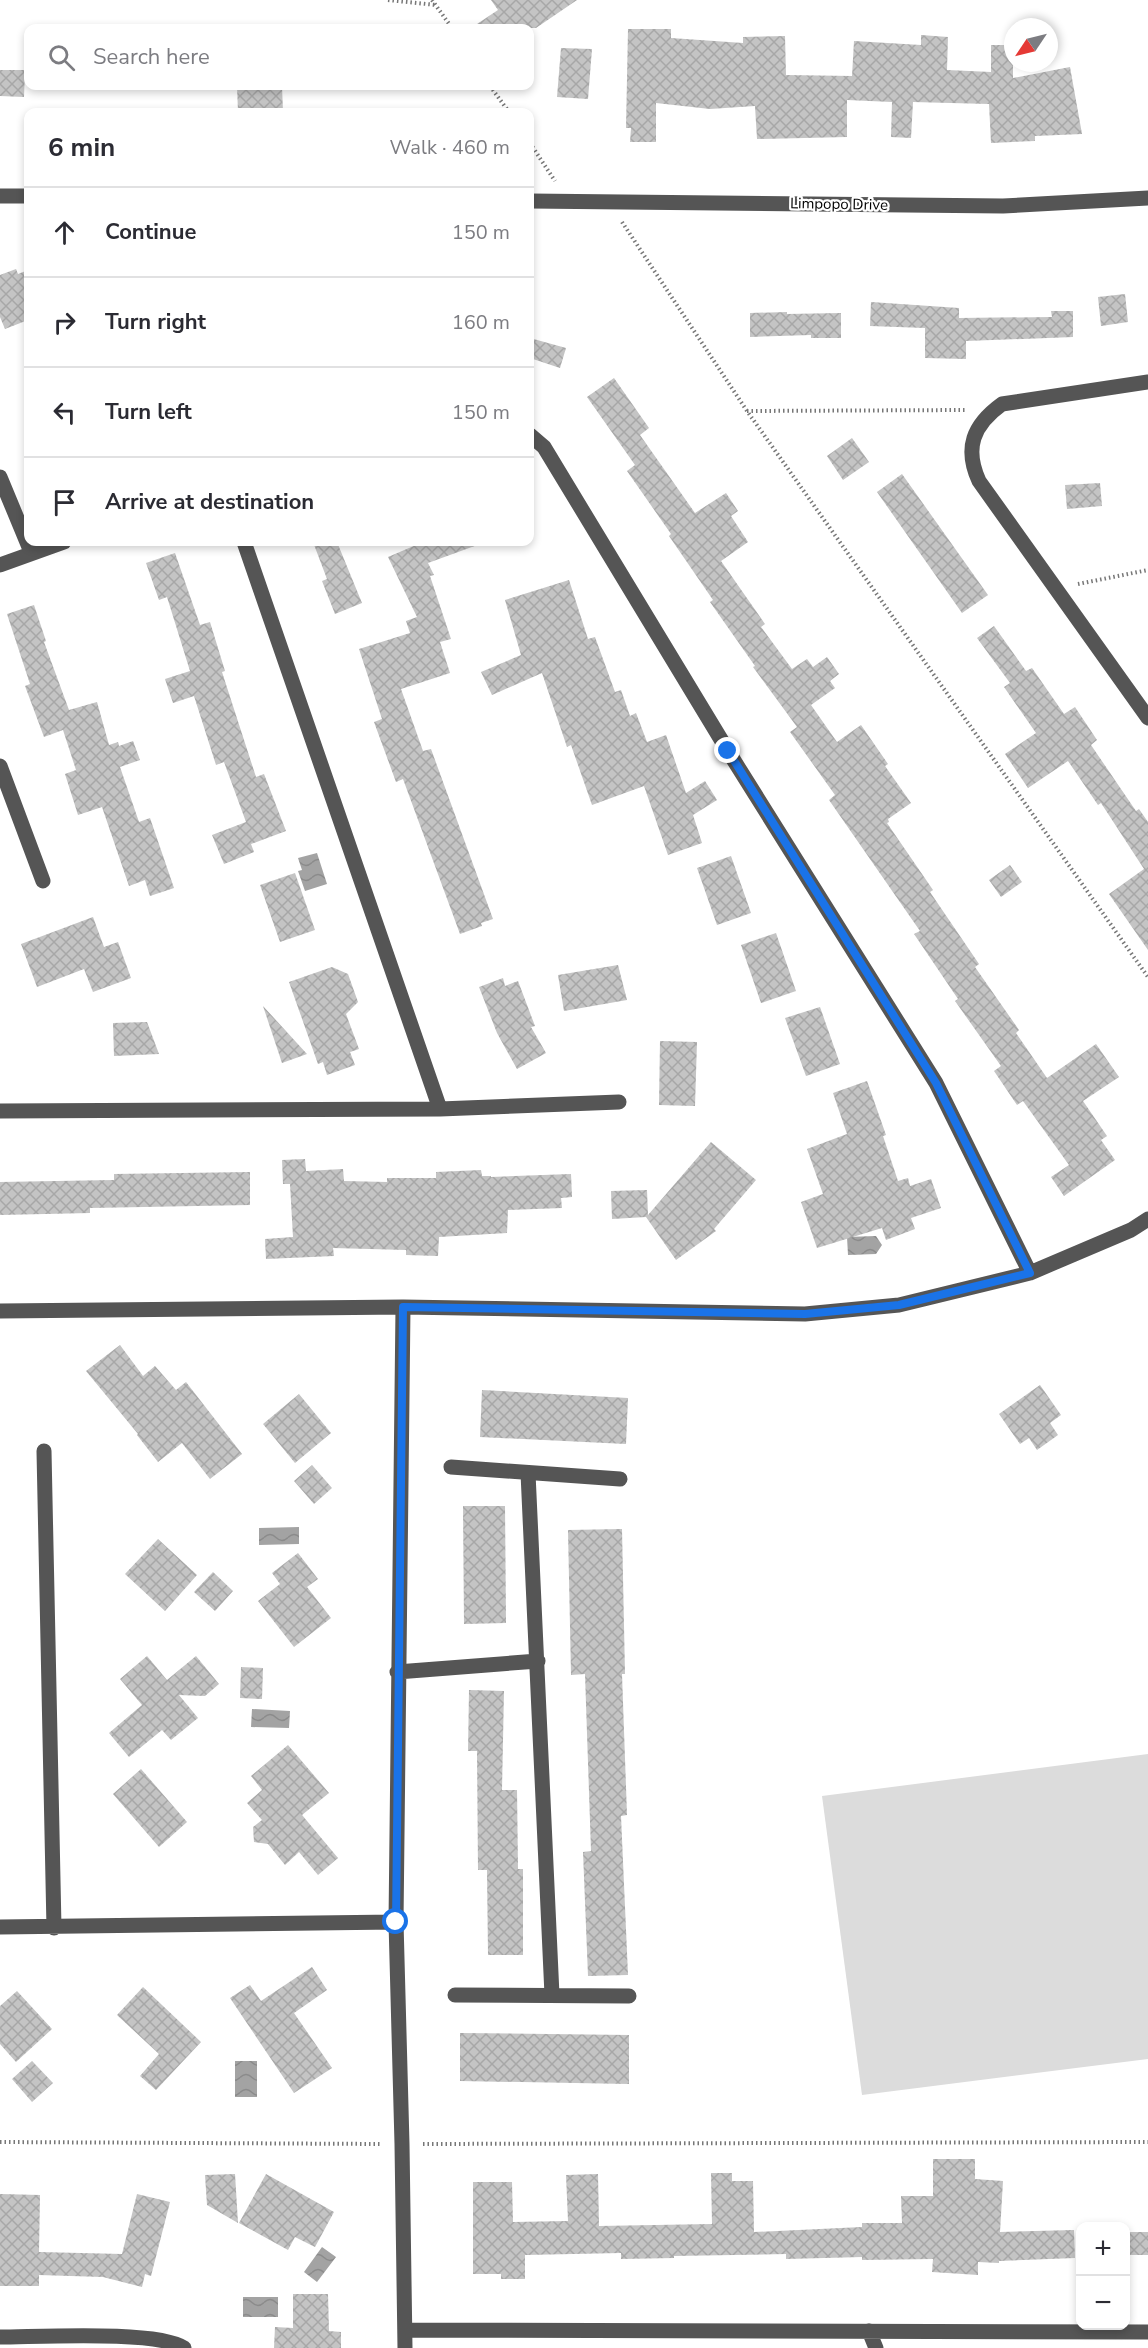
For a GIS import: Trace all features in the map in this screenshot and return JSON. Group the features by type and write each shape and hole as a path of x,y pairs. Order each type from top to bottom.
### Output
{"street":[{"path":"0,196 24,196"},
{"name":"Limpopo Drive","path":"534,201 1003,206 1148,198"},
{"path":"1148,382 1002,404 978,427 971,448 975,471 980,481 1148,718"},
{"path":"534,438 544,447 728,751 936,1083 1030,1273"},
{"path":"0,477 24,535"},
{"path":"29,546 31,552"},
{"path":"0,565 51,546"},
{"path":"245,546 440,1109"},
{"path":"0,766 44,880"},
{"path":"0,1111 440,1109 619,1102"},
{"path":"0,1311 403,1307 805,1314 899,1305 1030,1273 1148,1220"},
{"path":"403,1307 397,1672 396,1922 405,2348"},
{"path":"44,1451 54,1928"},
{"path":"452,1467 620,1479"},
{"path":"528,1473 552,1995"},
{"path":"397,1672 538,1661"},
{"path":"0,1927 396,1922"},
{"path":"455,1995 629,1996"},
{"path":"406,2330 1148,2332"},
{"path":"869,2331 876,2348"},
{"path":"612,2332 612,2348"},
{"path":"0,2337 150,2337 176,2342 184,2348"}],"path":[{"path":"388,0 436,5"},
{"path":"432,0 449,24"},
{"path":"493,90 506,108"},
{"path":"534,149 569,201"},
{"path":"608,202 747,411 1148,977"},
{"path":"747,411 995,410"},
{"path":"1056,588 1148,570"},
{"path":"0,2142 402,2145 1148,2142"}],"shaded area":[{"path":"1148,1754 1148,2059 862,2095 822,1796"}],"water":[{"path":"317,853 327,884 305,891 298,871 302,870 298,858"},
{"path":"876,1236 882,1245 876,1254 848,1255 847,1237"},
{"path":"299,1527 299,1544 259,1545 259,1528"},
{"path":"252,1709 290,1711 289,1728 251,1727"},
{"path":"235,2061 257,2061 257,2097 235,2097"},
{"path":"322,2247 336,2257 317,2282 304,2272"},
{"path":"243,2297 278,2297 278,2317 243,2317"}],"building":[{"path":"491,0 577,0 536,28 534,24 477,24 498,10"},
{"path":"628,29 671,29 671,38 743,43 743,37 785,36 786,75 852,76 854,41 921,45 921,35 948,37 947,70 991,72 991,45 1004,45 1004,72 1013,72 1013,78 1044,72 1058,72 1058,69 1070,67 1082,134 1035,136 1035,141 991,143 989,104 913,102 911,138 891,137 892,102 847,100 847,137 757,139 755,106 710,109 656,103 656,142 630,142 631,128 626,128"},
{"path":"561,48 592,49 588,99 557,97"},
{"path":"0,70 24,70 24,97 0,96"},
{"path":"237,90 282,90 283,108 238,108"},
{"path":"16,269 18,274 24,272 24,322 5,329 0,317 0,275"},
{"path":"1125,294 1128,322 1101,326 1098,297"},
{"path":"871,302 959,308 959,318 1052,317 1051,311 1073,311 1073,337 966,341 966,359 925,358 925,328 870,326"},
{"path":"787,312 787,314 841,313 841,338 811,338 811,335 750,337 750,313"},
{"path":"534,339 566,348 560,368 534,359"},
{"path":"614,378 649,428 640,435 695,513 726,493 738,511 731,516 748,542 721,561 765,624 761,627 792,669 807,659 813,667 827,657 839,674 830,681 835,688 811,705 837,742 861,725 888,764 885,766 911,803 888,819 887,823 933,890 930,892 979,964 975,967 1019,1030 1016,1033 1047,1078 1096,1044 1119,1077 1083,1101 1107,1136 1101,1140 1115,1160 1064,1196 1051,1177 1069,1165 1023,1101 1017,1105 994,1071 1001,1066 955,1001 958,999 914,934 920,931 829,800 835,795 790,732 797,727 753,667 755,666 710,602 713,600 669,536 671,534 627,471 635,465 587,397"},
{"path":"852,438 869,462 843,480 827,456"},
{"path":"902,474 988,595 962,613 877,492"},
{"path":"1100,483 1102,506 1067,509 1065,485"},
{"path":"315,546 339,546 362,603 335,614 322,581 327,579"},
{"path":"414,546 475,546 428,563 434,575 430,576 451,639 440,642 450,673 401,689 423,751 431,749 493,919 481,923 482,926 460,934 403,779 396,782 374,722 382,719 359,649 410,633 406,621 417,617 388,557"},
{"path":"175,553 200,625 210,622 225,671 222,672 256,777 264,774 286,831 251,844 254,852 224,864 212,835 246,822 224,762 216,765 194,696 173,703 165,679 190,671 167,597 159,600 146,563"},
{"path":"569,580 588,639 595,637 615,692 621,690 630,716 636,713 647,742 666,735 686,793 705,781 717,800 693,815 702,843 668,855 644,786 592,805 571,745 567,747 542,673 492,695 481,672 521,655 505,600"},
{"path":"34,605 46,641 44,642 69,710 97,702 109,745 118,742 119,746 133,741 140,760 120,767 139,822 150,818 174,888 150,896 145,880 129,886 102,807 78,815 65,774 76,770 63,730 44,737 25,686 30,684 7,614"},
{"path":"994,626 1026,671 1032,668 1064,714 1075,707 1097,740 1091,745 1136,811 1139,809 1148,822 1148,950 1109,894 1144,869 1101,803 1098,805 1068,761 1028,788 1005,754 1036,733 1004,687 1010,683 977,638"},
{"path":"731,856 751,913 717,925 697,868"},
{"path":"1010,865 1022,882 1001,897 989,880"},
{"path":"295,873 315,930 280,942 260,885"},
{"path":"93,917 104,947 118,942 131,978 93,992 84,969 37,987 21,944"},
{"path":"776,933 796,991 761,1003 741,945"},
{"path":"618,965 627,1000 564,1011 558,975"},
{"path":"332,967 348,974 358,1002 346,1014 359,1049 350,1052 355,1065 327,1075 323,1062 318,1064 289,982"},
{"path":"503,978 505,986 518,981 535,1026 531,1027 546,1053 517,1069 497,1033 479,987"},
{"path":"263,1006 307,1054 282,1063"},
{"path":"820,1007 840,1064 806,1076 785,1018"},
{"path":"147,1022 159,1054 114,1056 113,1023"},
{"path":"660,1041 697,1042 695,1106 659,1105"},
{"path":"867,1081 886,1135 883,1136 898,1181 908,1178 910,1186 931,1179 941,1208 911,1218 915,1229 886,1240 882,1228 817,1248 801,1202 823,1194 807,1149 847,1134 833,1093"},
{"path":"711,1142 756,1180 714,1229 716,1231 676,1260 646,1217 612,1219 611,1191 647,1190 648,1215"},
{"path":"305,1159 306,1171 343,1169 344,1181 387,1182 387,1178 436,1178 436,1172 481,1170 482,1176 491,1177 571,1174 572,1197 561,1198 562,1208 508,1210 507,1233 439,1237 438,1256 406,1255 406,1250 333,1248 334,1256 266,1259 265,1239 293,1237 290,1184 283,1184 282,1160"},
{"path":"250,1172 250,1205 90,1208 90,1213 0,1215 0,1182 114,1180 114,1174"},
{"path":"120,1345 143,1376 155,1366 176,1390 186,1382 242,1454 210,1479 182,1443 158,1462 86,1371"},
{"path":"1040,1385 1061,1415 1050,1423 1058,1435 1037,1450 1029,1438 1020,1444 999,1414"},
{"path":"482,1390 628,1398 626,1444 480,1437"},
{"path":"299,1394 331,1433 295,1463 263,1424"},
{"path":"312,1465 332,1488 314,1504 294,1481"},
{"path":"463,1506 505,1506 506,1623 464,1624"},
{"path":"622,1529 625,1674 622,1674 627,1815 621,1816 628,1975 588,1976 583,1852 591,1851 585,1674 571,1675 568,1530"},
{"path":"158,1539 197,1575 165,1611 125,1574"},
{"path":"298,1553 318,1579 307,1587 331,1618 294,1647 258,1601 280,1584 272,1573"},
{"path":"213,1572 233,1591 215,1611 194,1592"},
{"path":"147,1656 167,1680 196,1656 219,1684 205,1696 179,1695 198,1718 171,1740 162,1730 129,1757 109,1733 142,1705 120,1679"},
{"path":"241,1667 263,1668 262,1699 240,1698"},
{"path":"469,1690 504,1691 502,1790 517,1790 518,1869 523,1869 523,1955 488,1955 487,1870 478,1870 477,1751 468,1751"},
{"path":"288,1745 329,1793 302,1815 338,1858 318,1875 299,1852 285,1865 268,1844 254,1842 253,1827 262,1820 247,1803 262,1790 251,1776"},
{"path":"141,1769 187,1822 159,1847 113,1794"},
{"path":"312,1967 327,1990 294,2013 332,2068 294,2093 230,1998 250,1985 261,2001"},
{"path":"143,1987 201,2042 156,2090 140,2076 159,2054 117,2015"},
{"path":"17,1991 52,2029 16,2062 0,2044 0,2006"},
{"path":"460,2033 629,2035 629,2084 460,2081"},
{"path":"32,2061 53,2083 32,2102 12,2079"},
{"path":"933,2159 975,2159 975,2179 1003,2181 1000,2232 1074,2230 1075,2258 999,2261 999,2263 978,2262 978,2275 932,2272 933,2259 862,2260 862,2257 786,2259 786,2254 621,2259 621,2253 525,2255 525,2279 501,2279 501,2274 473,2274 473,2182 512,2182 513,2222 568,2221 566,2175 598,2174 599,2226 712,2224 711,2173 732,2173 732,2181 753,2181 754,2232 862,2227 862,2223 902,2223 901,2196 933,2196"},
{"path":"235,2174 238,2223 207,2205 205,2175"},
{"path":"266,2174 334,2212 315,2247 295,2237 288,2250 239,2223"},
{"path":"0,2194 40,2195 39,2252 122,2254 137,2194 170,2202 151,2276 145,2274 142,2287 103,2277 39,2275 39,2286 0,2286"},
{"path":"1130,2232 1148,2232 1148,2255 1130,2255"},
{"path":"293,2294 328,2294 329,2331 341,2332 341,2348 274,2348 275,2327 293,2328"}],"route":[{"path":"396,1922 397,1672 403,1307 805,1314 899,1305 1030,1273 936,1083 728,751"}]}
